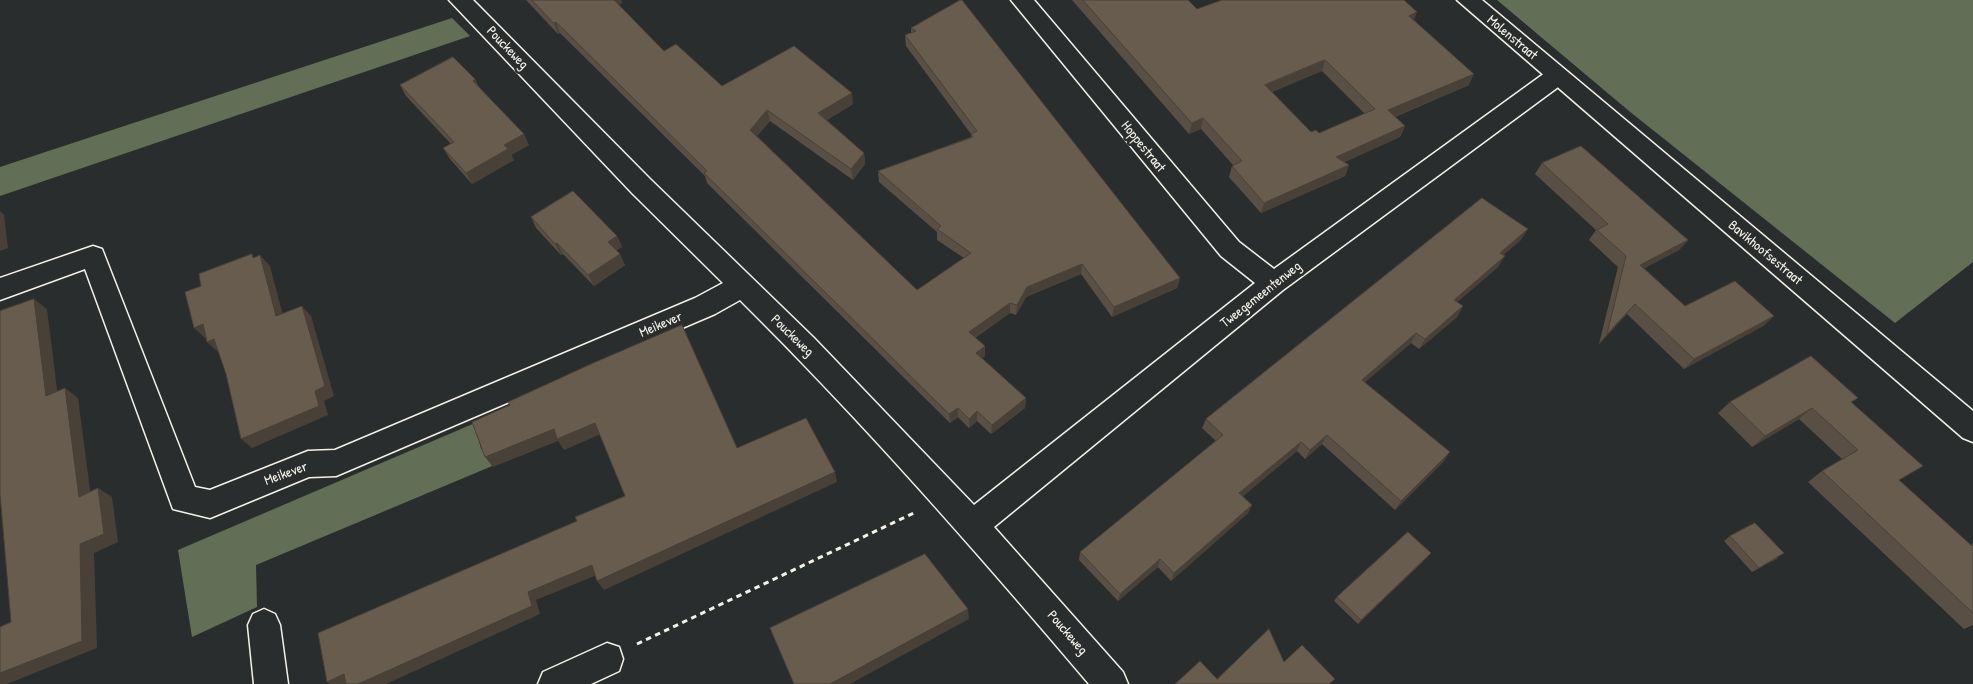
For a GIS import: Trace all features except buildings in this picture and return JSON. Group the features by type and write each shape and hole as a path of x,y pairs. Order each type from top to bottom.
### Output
{"street":[{"name":"Pouckeweg","path":"460,0 742,286 804,346 973,525 1111,684"},
{"name":"Hoppestraat","path":"1022,0 1230,250 1274,283"},
{"name":"Molenstraat","path":"1468,0 1557,76"},
{"name":"Tweegemeentenweg","path":"973,525 1274,283 1557,76"},
{"name":"Bavikhoofsestraat","path":"1557,76 1973,429"},
{"name":"Meikever","path":"0,289 93,256 184,499 210,504 308,464 336,463 705,306 742,286"},
{"path":"264,625 271,684"},
{"path":"555,684 607,659"}],"path":[{"path":"607,659 922,509 942,494"}],"green space":[{"path":"1497,0 1973,0 1973,262 1895,323 1629,111"},
{"path":"452,18 470,36 0,196 0,167"},
{"path":"475,423 481,449 528,451 256,565 257,607 192,637 178,550"}]}
